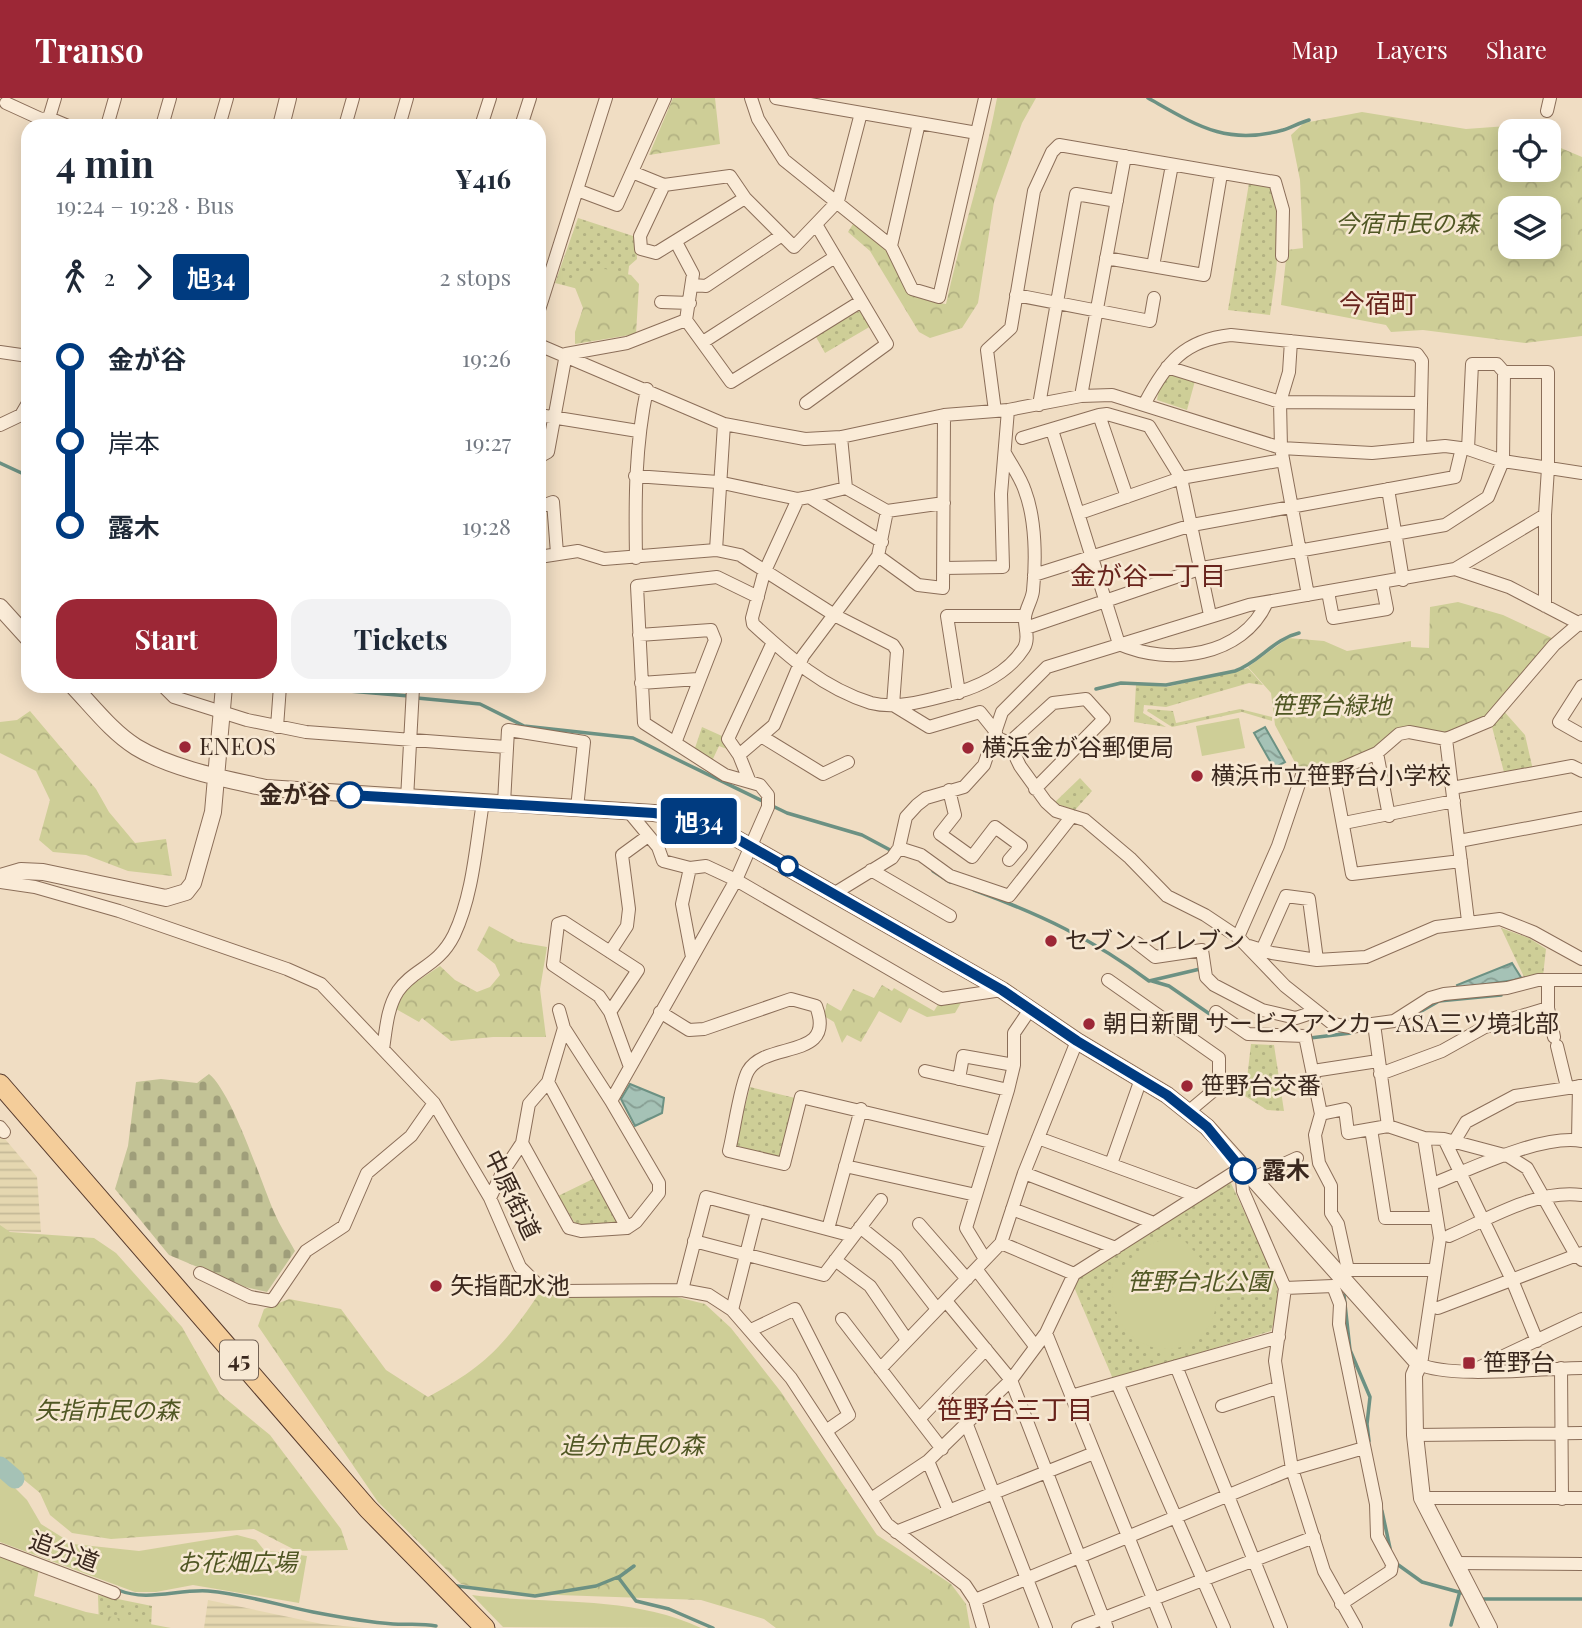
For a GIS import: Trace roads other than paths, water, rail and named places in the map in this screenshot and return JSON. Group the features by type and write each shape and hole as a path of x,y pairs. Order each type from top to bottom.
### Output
{"main road":[{"name":"45","path":"0,1084 368,1509 485,1628"},
{"name":"45","path":"0,1100 357,1517 467,1628"}],"street":[{"path":"6,103 41,119 48,118 55,98"},
{"path":"109,119 116,98"},
{"path":"164,119 170,98"},
{"path":"221,119 227,98"},
{"path":"283,119 288,98"},
{"path":"347,119 353,98"},
{"path":"402,119 407,98"},
{"path":"484,119 491,98"},
{"path":"524,119 530,98"},
{"path":"546,288 606,98"},
{"path":"577,190 617,205 665,98"},
{"path":"751,98 758,119 785,160 891,246 912,289 939,297 985,98"},
{"path":"776,98 977,133"},
{"path":"632,172 664,186 730,176 745,198 793,247 817,226 838,201 861,113"},
{"path":"891,246 919,123"},
{"path":"944,503 887,511 846,488 804,498 764,573 752,618 753,624 800,667 841,692 875,704 893,705 959,693 988,682 1023,649 1034,575 1028,501 987,350 1011,328 1034,191 1052,152 1059,145 1275,182 1283,210 1283,256"},
{"path":"1081,396 1125,156"},
{"path":"1153,266 1172,165"},
{"path":"1106,258 1204,275 1221,174"},
{"path":"664,186 640,236 641,249 656,253 745,198"},
{"path":"1039,405 1076,194 1117,201"},
{"path":"807,403 887,344 817,226"},
{"path":"694,285 706,286 782,235"},
{"path":"676,242 693,274 694,285 686,320"},
{"path":"703,342 835,257"},
{"path":"1016,295 1150,321 1154,298"},
{"path":"661,302 690,303"},
{"path":"686,320 731,382 860,302"},
{"path":"566,354 627,343 686,320"},
{"path":"1145,403 1167,367 1179,354 1198,341 1212,337 1231,335 1418,354 1422,360 1420,447"},
{"path":"1292,341 1289,372 1280,402 1282,454 1308,595"},
{"path":"546,347 647,389 678,407 724,424 805,439 841,437 944,415 1039,405 1081,396 1112,395 1145,403 1282,454"},
{"path":"0,352 21,355"},
{"path":"546,453 566,354"},
{"path":"959,693 947,616 1026,622 1106,600 1202,568 1445,525 1488,497 1503,461 1504,372 1497,364 1472,364 1465,448 1455,477 1192,525 1034,575"},
{"path":"1167,367 1280,402 1421,403"},
{"path":"1504,372 1548,372 1545,606"},
{"path":"636,558 635,476 638,431 647,389"},
{"path":"1011,443 1098,415 1107,414 1149,426 1181,478 1210,615"},
{"path":"0,425 21,415"},
{"path":"878,556 918,585 943,588 944,415"},
{"path":"1098,415 1127,497"},
{"path":"546,417 638,431"},
{"path":"716,550 718,482 724,424"},
{"path":"1052,430 1119,644 1137,652 1194,654 1237,638 1259,620 1267,602"},
{"path":"841,437 846,488"},
{"path":"944,568 1003,567 1001,494 1011,443"},
{"path":"1080,513 1181,478 1282,454 1372,453 1420,447 1465,448 1503,461 1582,472"},
{"path":"635,476 718,482 804,498 882,542"},
{"path":"1388,489 1403,580"},
{"path":"546,505 553,502 557,553"},
{"path":"739,755 774,725 803,656 836,616 878,556 887,511"},
{"path":"835,893 892,858 899,848 906,817 926,798 964,787 984,765 1002,712 1047,667 1210,615 1267,602 1455,569 1545,515"},
{"path":"546,555 578,551 604,559 716,550 740,555 764,573 836,616 893,645 897,651 893,705"},
{"path":"1238,937 1279,846 1301,775 1333,772 1377,753 1399,734 1409,732 1446,739 1489,721 1554,645 1581,623 1508,587 1455,569"},
{"path":"611,1101 736,880 753,847 768,807 768,795 760,785 725,775 644,723 637,586 717,577 758,597"},
{"path":"1328,592 1333,618 1387,609 1382,583"},
{"path":"0,607 21,630"},
{"path":"639,635 710,630 715,640 675,743"},
{"path":"749,780 739,755 728,739 773,642"},
{"path":"641,683 698,679"},
{"path":"1582,687 1559,722 1582,735"},
{"path":"80,693 115,731 137,747 216,777 266,788 577,808 693,819 753,847 1002,990 1188,1111 1207,1127 1246,1174 1419,1364 1428,1368 1472,1370 1582,1368"},
{"path":"170,693 174,697 222,713 277,727 506,747"},
{"path":"0,877 30,871 166,898 180,896 193,883 204,851 216,777 223,693"},
{"path":"277,727 279,693"},
{"path":"407,799 413,693"},
{"path":"1009,743 1053,703 1086,699 1104,719 1035,789"},
{"path":"893,705 929,727 980,712 995,735 1009,743 1035,789 1056,811 1085,820 1130,858 1167,896 1205,915 1255,948 1317,960 1379,954 1423,932 1468,921 1500,919 1533,932 1582,959"},
{"path":"504,803 508,730 584,742 577,808"},
{"path":"761,736 823,774 848,762"},
{"path":"1446,739 1468,921"},
{"path":"1377,753 1389,816"},
{"path":"1344,823 1389,816 1453,794 1572,766 1582,771"},
{"path":"1333,772 1352,874 1461,861"},
{"path":"949,790 955,815 940,834 972,857 995,827 1021,846 1009,860"},
{"path":"383,1049 390,1011 399,990 438,959 454,934 467,895 482,802"},
{"path":"629,812 663,861 690,868 706,866 736,880 941,999 1002,990"},
{"path":"899,848 921,855 950,876 1009,896 1013,895 1072,816"},
{"path":"1459,841 1582,818"},
{"path":"610,952 627,926 629,909 622,855 648,836"},
{"path":"690,868 682,904 692,957"},
{"path":"871,870 950,916"},
{"name":"中原街道","path":"0,882 69,896 287,969 321,984 434,1103 490,1198 520,1267 538,1284 564,1290 682,1290 709,1295 732,1310 791,1378 896,1532 965,1585 975,1600 983,1628"},
{"path":"1317,960 1309,899 1286,896 1255,948 1255,957 1314,1012 1337,1026 1374,1024 1402,1018 1438,995 1548,980 1582,980"},
{"path":"610,1012 638,970 564,922 558,924 553,965 599,996 610,1012 630,1067"},
{"path":"1137,943 1155,957 1202,950 1206,977 1214,985 1262,1010 1296,1018 1314,1012"},
{"path":"1108,980 1219,1058 1219,1086 1188,1111"},
{"path":"1438,1182 1528,1146 1580,1141 1576,1087 1556,1041 1548,1008 1548,980"},
{"path":"660,1012 689,1030 791,999 816,1006 821,1020 819,1033 807,1044 757,1061 748,1071 729,1151 784,1164 801,1097 992,1142"},
{"path":"976,1269 966,1228 1008,1090 1014,1065 1014,1033 1031,1008"},
{"path":"1380,1074 1442,1051 1485,1027 1548,1008"},
{"path":"522,1143 569,1228 581,1231 628,1228 636,1223 659,1193 659,1183 564,1028 559,1010"},
{"path":"1216,1012 1248,1034 1305,1037 1321,1114 1315,1135 1319,1163 1331,1186 1331,1213 1338,1224 1339,1324 1376,1504 1377,1536 1392,1564 1391,1571 1341,1604"},
{"path":"1374,1024 1388,1126"},
{"path":"490,1198 502,1172 522,1143 528,1104 548,1082 564,1028"},
{"path":"880,1369 1001,1243 1024,1173 1077,1041"},
{"path":"959,1079 962,1056 1014,1065"},
{"path":"1312,1071 1378,1060"},
{"path":"925,1071 1008,1090"},
{"path":"1111,1164 1141,1079"},
{"path":"548,1082 628,1228"},
{"path":"1449,1140 1466,1122 1515,1096 1576,1087"},
{"path":"200,1273 250,1297 272,1301 306,1251 344,1226 367,1173 411,1136 434,1103"},
{"path":"1321,1114 1345,1109 1348,1133 1388,1126 1424,1138 1449,1140 1508,1156 1527,1168 1580,1256 1438,1308"},
{"path":"828,1229 861,1110"},
{"path":"1371,1129 1385,1218 1436,1218"},
{"path":"1038,1138 1197,1196"},
{"path":"1424,1138 1440,1238 1422,1358 1414,1375 1415,1435 1422,1499 1489,1628"},
{"path":"1449,1140 1460,1173 1512,1280 1537,1341"},
{"path":"871,1499 928,1461 1011,1380 1046,1333 1074,1274 1197,1196 1246,1174 1297,1157"},
{"path":"845,1166 976,1195"},
{"path":"1024,1173 1154,1223"},
{"path":"1246,1174 1243,1191 1285,1288 1275,1361 1277,1388 1285,1412 1292,1469 1324,1571 1356,1628"},
{"path":"1449,1236 1544,1196 1562,1192 1582,1195"},
{"path":"682,1290 706,1198 828,1229 857,1232 896,1256 986,1349 1011,1380 1105,1623"},
{"path":"694,1241 824,1275 881,1200"},
{"path":"1012,1209 1116,1248"},
{"path":"732,1310 757,1211"},
{"path":"919,1224 976,1269 1035,1346"},
{"path":"1001,1243 1074,1274"},
{"path":"835,1259 870,1286 908,1340"},
{"path":"1285,1288 1339,1276 1435,1270"},
{"path":"751,1329 795,1309 849,1415 825,1431"},
{"path":"842,1319 942,1449"},
{"path":"1472,1370 1582,1319"},
{"path":"1046,1333 1165,1628"},
{"path":"1071,1396 1279,1337"},
{"path":"919,1419 986,1349"},
{"path":"1175,1366 1281,1628"},
{"path":"1561,1368 1562,1499"},
{"path":"1116,1383 1224,1628"},
{"path":"1222,1406 1277,1388"},
{"path":"967,1425 1046,1628"},
{"path":"1415,1435 1582,1433"},
{"path":"975,1600 1292,1469 1364,1448"},
{"path":"896,1532 1094,1453"},
{"path":"928,1461 949,1511"},
{"path":"1422,1499 1582,1499"},
{"path":"1078,1628 1105,1623 1153,1599 1314,1536"},
{"name":"追分道","path":"0,1550 114,1592"},
{"path":"1454,1563 1582,1564"}],"water":[{"path":"1265,727 1285,762 1274,768 1254,733"},
{"path":"1512,963 1522,979 1458,988 1457,985"},
{"path":"630,1084 664,1098 662,1113 635,1126 621,1099"}],"waterway":[{"path":"1148,98 1181,117 1228,134 1263,134 1309,120"},
{"path":"0,463 21,473"},
{"path":"1096,689 1121,683 1166,685 1235,671 1282,640 1299,633"},
{"path":"373,693 409,696"},
{"path":"417,698 480,704 524,726 633,738 787,813 862,835 892,851"},
{"path":"933,871 950,882"},
{"path":"974,890 1065,929 1107,952 1149,981 1200,969"},
{"path":"1152,981 1169,986 1214,1017"},
{"path":"1418,1013 1439,1001 1501,995"},
{"path":"1310,1038 1351,1033"},
{"path":"1344,1295 1350,1350 1370,1397 1367,1424 1369,1441"},
{"path":"0,1466 15,1479"},
{"path":"1382,1511 1390,1548"},
{"path":"1397,1564 1422,1582 1466,1594"},
{"path":"619,1577 634,1566"},
{"path":"457,1586 535,1596 596,1586 618,1577 636,1601 669,1609 713,1628"},
{"path":"118,1590 140,1595 221,1592 353,1619 436,1626"},
{"path":"1451,1625 1460,1591"},
{"path":"1480,1599 1582,1599"}],"place":[{"name":"ENEOS","path":"185,747"},
{"name":"横浜金が谷郵便局","path":"968,748"},
{"name":"横浜市立笹野台小学校","path":"1197,776"},
{"name":"金が谷","path":"350,795"},
{"name":"セブン-イレブン","path":"1051,941"},
{"name":"朝日新聞 サービスアンカーASA三ツ境北部","path":"1089,1024"},
{"name":"笹野台交番","path":"1187,1086"},
{"name":"露木","path":"1243,1171"},
{"name":"矢指配水池","path":"436,1286"},
{"name":"笹野台","path":"1469,1363"}],"district":[{"name":"今宿町","path":"1378,304"},
{"name":"金が谷一丁目","path":"1148,576"},
{"name":"笹野台三丁目","path":"1015,1410"}],"park label":[{"name":"今宿市民の森","path":"1407,224"},
{"name":"笹野台緑地","path":"1331,706"},
{"name":"笹野台北公園","path":"1199,1282"},
{"name":"矢指市民の森","path":"107,1411"},
{"name":"追分市民の森","path":"632,1446"},
{"name":"お花畑広場","path":"237,1563"}]}
